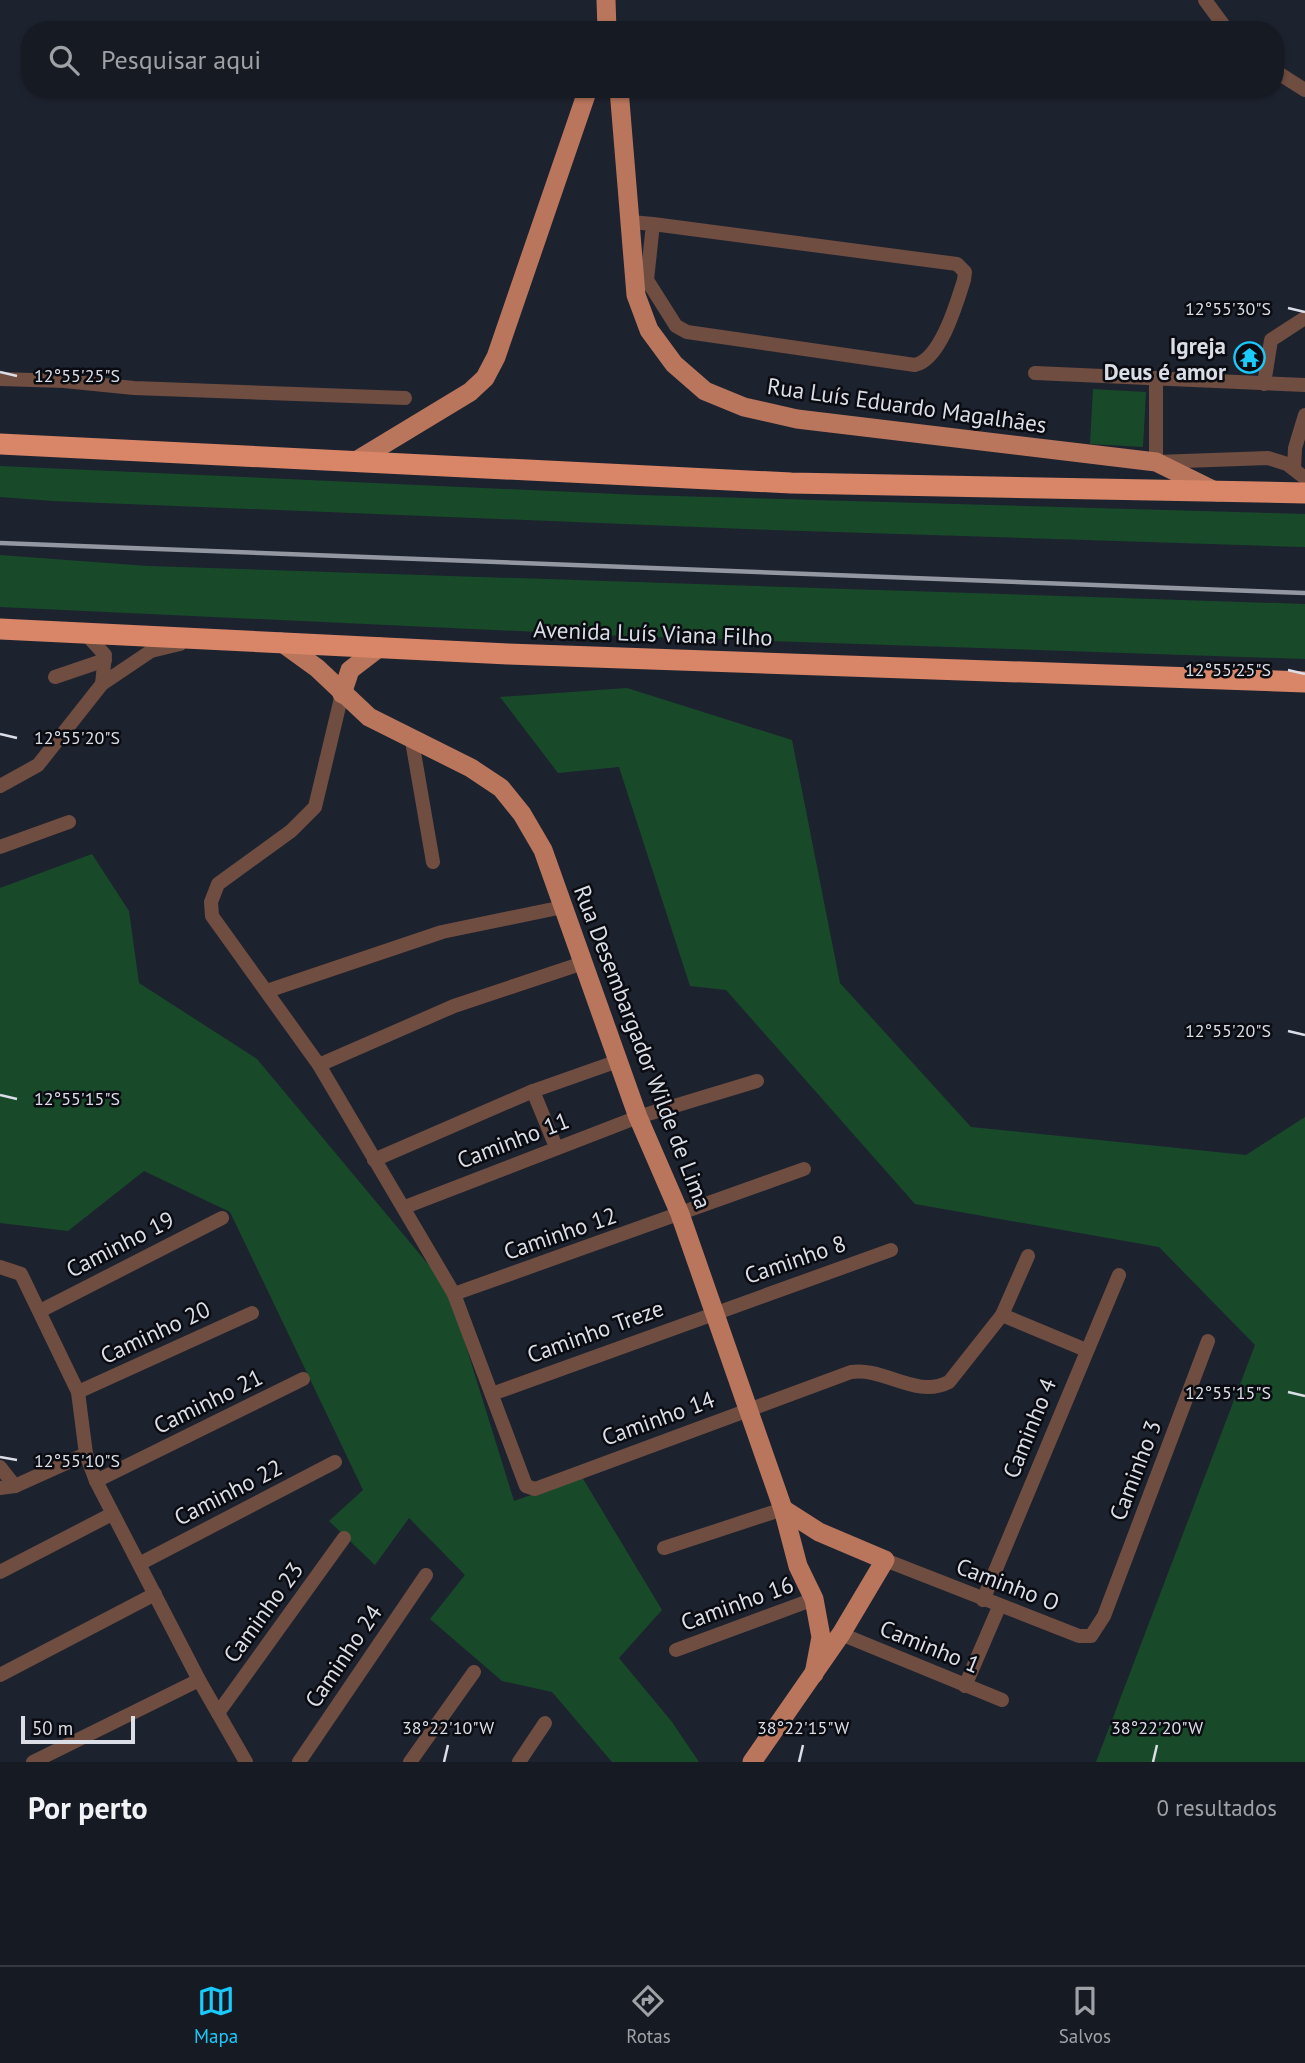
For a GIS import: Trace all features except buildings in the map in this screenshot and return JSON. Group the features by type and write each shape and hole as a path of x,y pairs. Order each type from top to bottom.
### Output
{"highway":[{"path":"0,444 791,483 1305,494"},
{"name":"Avenida Luís Viana Filho","path":"0,629 380,648 1305,682"}],"main road":[{"path":"606,0 607,21"},
{"path":"356,461 470,392 485,378 496,357 585,98"},
{"name":"Rua Luís Eduardo Magalhães","path":"620,98 636,295 649,330 682,371 705,391 724,400 797,419 1156,462 1217,492"},
{"name":"Rua Desembargador Wilde de Lima","path":"281,642 317,668 369,717 412,741 471,768 501,788 522,814 543,850 638,1117 680,1214 783,1509 796,1559 814,1599 820,1620 819,1651 814,1674"},
{"path":"342,694 350,670 380,648"},
{"path":"783,1509 819,1532 885,1560"},
{"path":"796,1559 802,1543 819,1532"},
{"name":"Rua Desembargador Wilde de Lima","path":"752,1762 841,1634 885,1560"},
{"path":"820,1620 841,1634"}],"street":[{"path":"1205,0 1220,21"},
{"path":"1284,77 1305,90"},
{"path":"631,222 653,224 957,264 965,272 964,280 947,329 929,356 915,365 687,332 676,326 647,280 653,224"},
{"path":"1264,384 1271,340 1305,318"},
{"path":"1035,373 1305,384"},
{"path":"1156,378 1156,462 1268,458 1300,474 1298,436 1305,415"},
{"path":"0,379 398,399 426,419"},
{"path":"84,632 103,651 105,660 102,684"},
{"path":"0,786 38,765 102,684 151,651 216,639"},
{"path":"55,677 105,660"},
{"path":"342,694 315,807 298,825 218,884 214,891 212,916 319,1065 374,1160 405,1207 454,1294 492,1394"},
{"path":"412,741 433,862"},
{"path":"0,848 68,822"},
{"path":"267,991 431,935 563,907"},
{"path":"319,1065 454,1006 583,963"},
{"path":"374,1160 533,1091 618,1061"},
{"name":"Caminho 11","path":"405,1207 638,1117 757,1081"},
{"path":"533,1091 556,1147"},
{"name":"Caminho 12","path":"454,1294 804,1169"},
{"name":"Caminho 19","path":"40,1311 222,1218"},
{"name":"Caminho 8","path":"714,1311 891,1250"},
{"path":"1028,1256 1002,1315 1086,1350"},
{"path":"0,1267 21,1274 40,1311 78,1392 86,1454 96,1481 141,1563 240,1760"},
{"name":"Caminho 4","path":"983,1600 1119,1275"},
{"name":"Caminho Treze","path":"492,1394 714,1311"},
{"name":"Caminho 20","path":"78,1392 252,1313"},
{"name":"Caminho 14","path":"492,1394 526,1486 535,1489 748,1409 861,1371 924,1389 939,1387 948,1382 1002,1315"},
{"name":"Caminho 3","path":"1104,1616 1208,1341"},
{"name":"Caminho 21","path":"96,1481 303,1379"},
{"path":"0,1488 15,1486 86,1454"},
{"name":"Caminho 22","path":"141,1563 335,1462"},
{"path":"0,1467 15,1486"},
{"path":"664,1548 783,1509"},
{"path":"0,1572 112,1514"},
{"name":"Caminho 23","path":"218,1713 344,1538"},
{"name":"Caminho O","path":"885,1560 999,1607 1086,1637 1098,1629 1104,1616"},
{"name":"Caminho 24","path":"299,1762 426,1575"},
{"path":"0,1675 155,1594"},
{"name":"Caminho 16","path":"676,1650 814,1599"},
{"path":"965,1686 999,1607"},
{"name":"Caminho 1","path":"841,1634 1002,1700"},
{"path":"410,1762 474,1672"},
{"path":"33,1762 199,1680"},
{"path":"519,1762 545,1723"}],"green space":[{"path":"1093,389 1146,392 1143,447 1090,444"},
{"path":"0,466 639,495 1305,514 1305,547 772,530 53,501 0,497"},
{"path":"0,555 148,566 1305,604 1305,659 625,636 0,607"},
{"path":"627,688 792,740 840,983 971,1127 1246,1155 1305,1117 1305,1762 1096,1762 1255,1345 1159,1247 915,1204 726,990 690,986 619,767 558,773 500,697"},
{"path":"92,854 129,911 139,983 257,1059 448,1288 514,1501 582,1477 662,1610 619,1658 672,1722 699,1762 612,1762 552,1692 502,1681 430,1619 465,1575 409,1518 375,1565 329,1521 363,1490 230,1212 144,1171 68,1231 0,1223 0,888"}],"railway":[{"path":"0,543 1305,593"}],"place":[{"name":"Igreja Deus é amor","path":"1249,358"}]}
